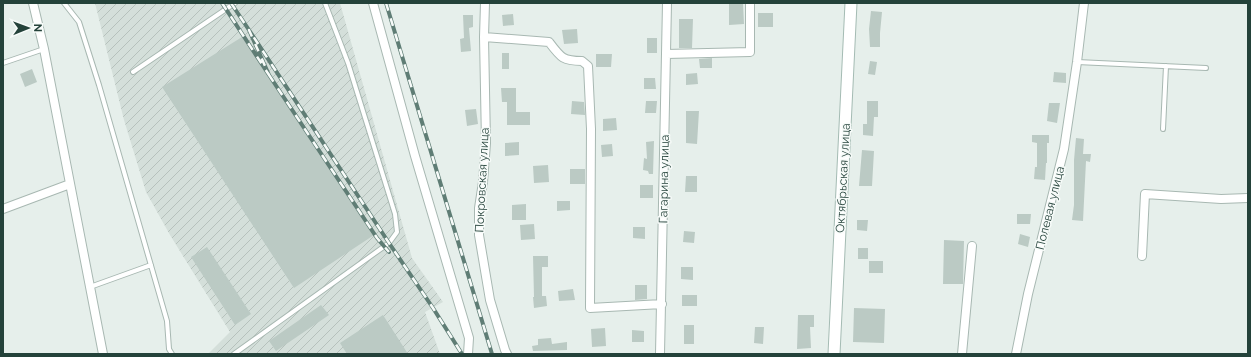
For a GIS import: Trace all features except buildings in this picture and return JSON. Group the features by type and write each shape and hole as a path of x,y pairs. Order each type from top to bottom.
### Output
{"street":[{"path":"33,3 44,50 103,354"},
{"path":"373,3 415,156 469,338 468,354"},
{"name":"Покровская улица","path":"485,3 484,37 486,143 479,208 479,235 490,300 507,354"},
{"name":"Гагарина улица","path":"660,354 666,3"},
{"path":"666,54 750,52 750,3"},
{"name":"Октябрьская улица","path":"834,354 851,3"},
{"name":"Полевая улица","path":"1016,354 1028,294 1064,149 1084,3"},
{"path":"484,37 549,42 560,57 570,61 582,61 588,66 591,129 590,308 662,304"},
{"path":"3,209 70,184"},
{"path":"1142,256 1145,194 1221,199 1248,198"},
{"path":"962,354 972,246"}],"lane":[{"path":"64,3 79,22 99,85 167,321 169,348 172,354"},
{"path":"133,72 235,3"},
{"path":"234,354 388,243 397,232 394,214 348,63 325,3"},
{"path":"3,63 44,50"},
{"path":"1077,62 1206,68"},
{"path":"1163,129 1166,66"},
{"path":"90,287 151,265"}],"shaded area":[{"path":"95,3 340,3 412,258 443,302 425,312 440,354 208,354 230,332 170,235 146,192 124,120"}],"railway":[{"path":"222,3 269,75 249,30 462,354"},
{"path":"231,3 249,30"},
{"path":"386,3 492,354"},
{"path":"269,75 377,238 389,252"}]}
